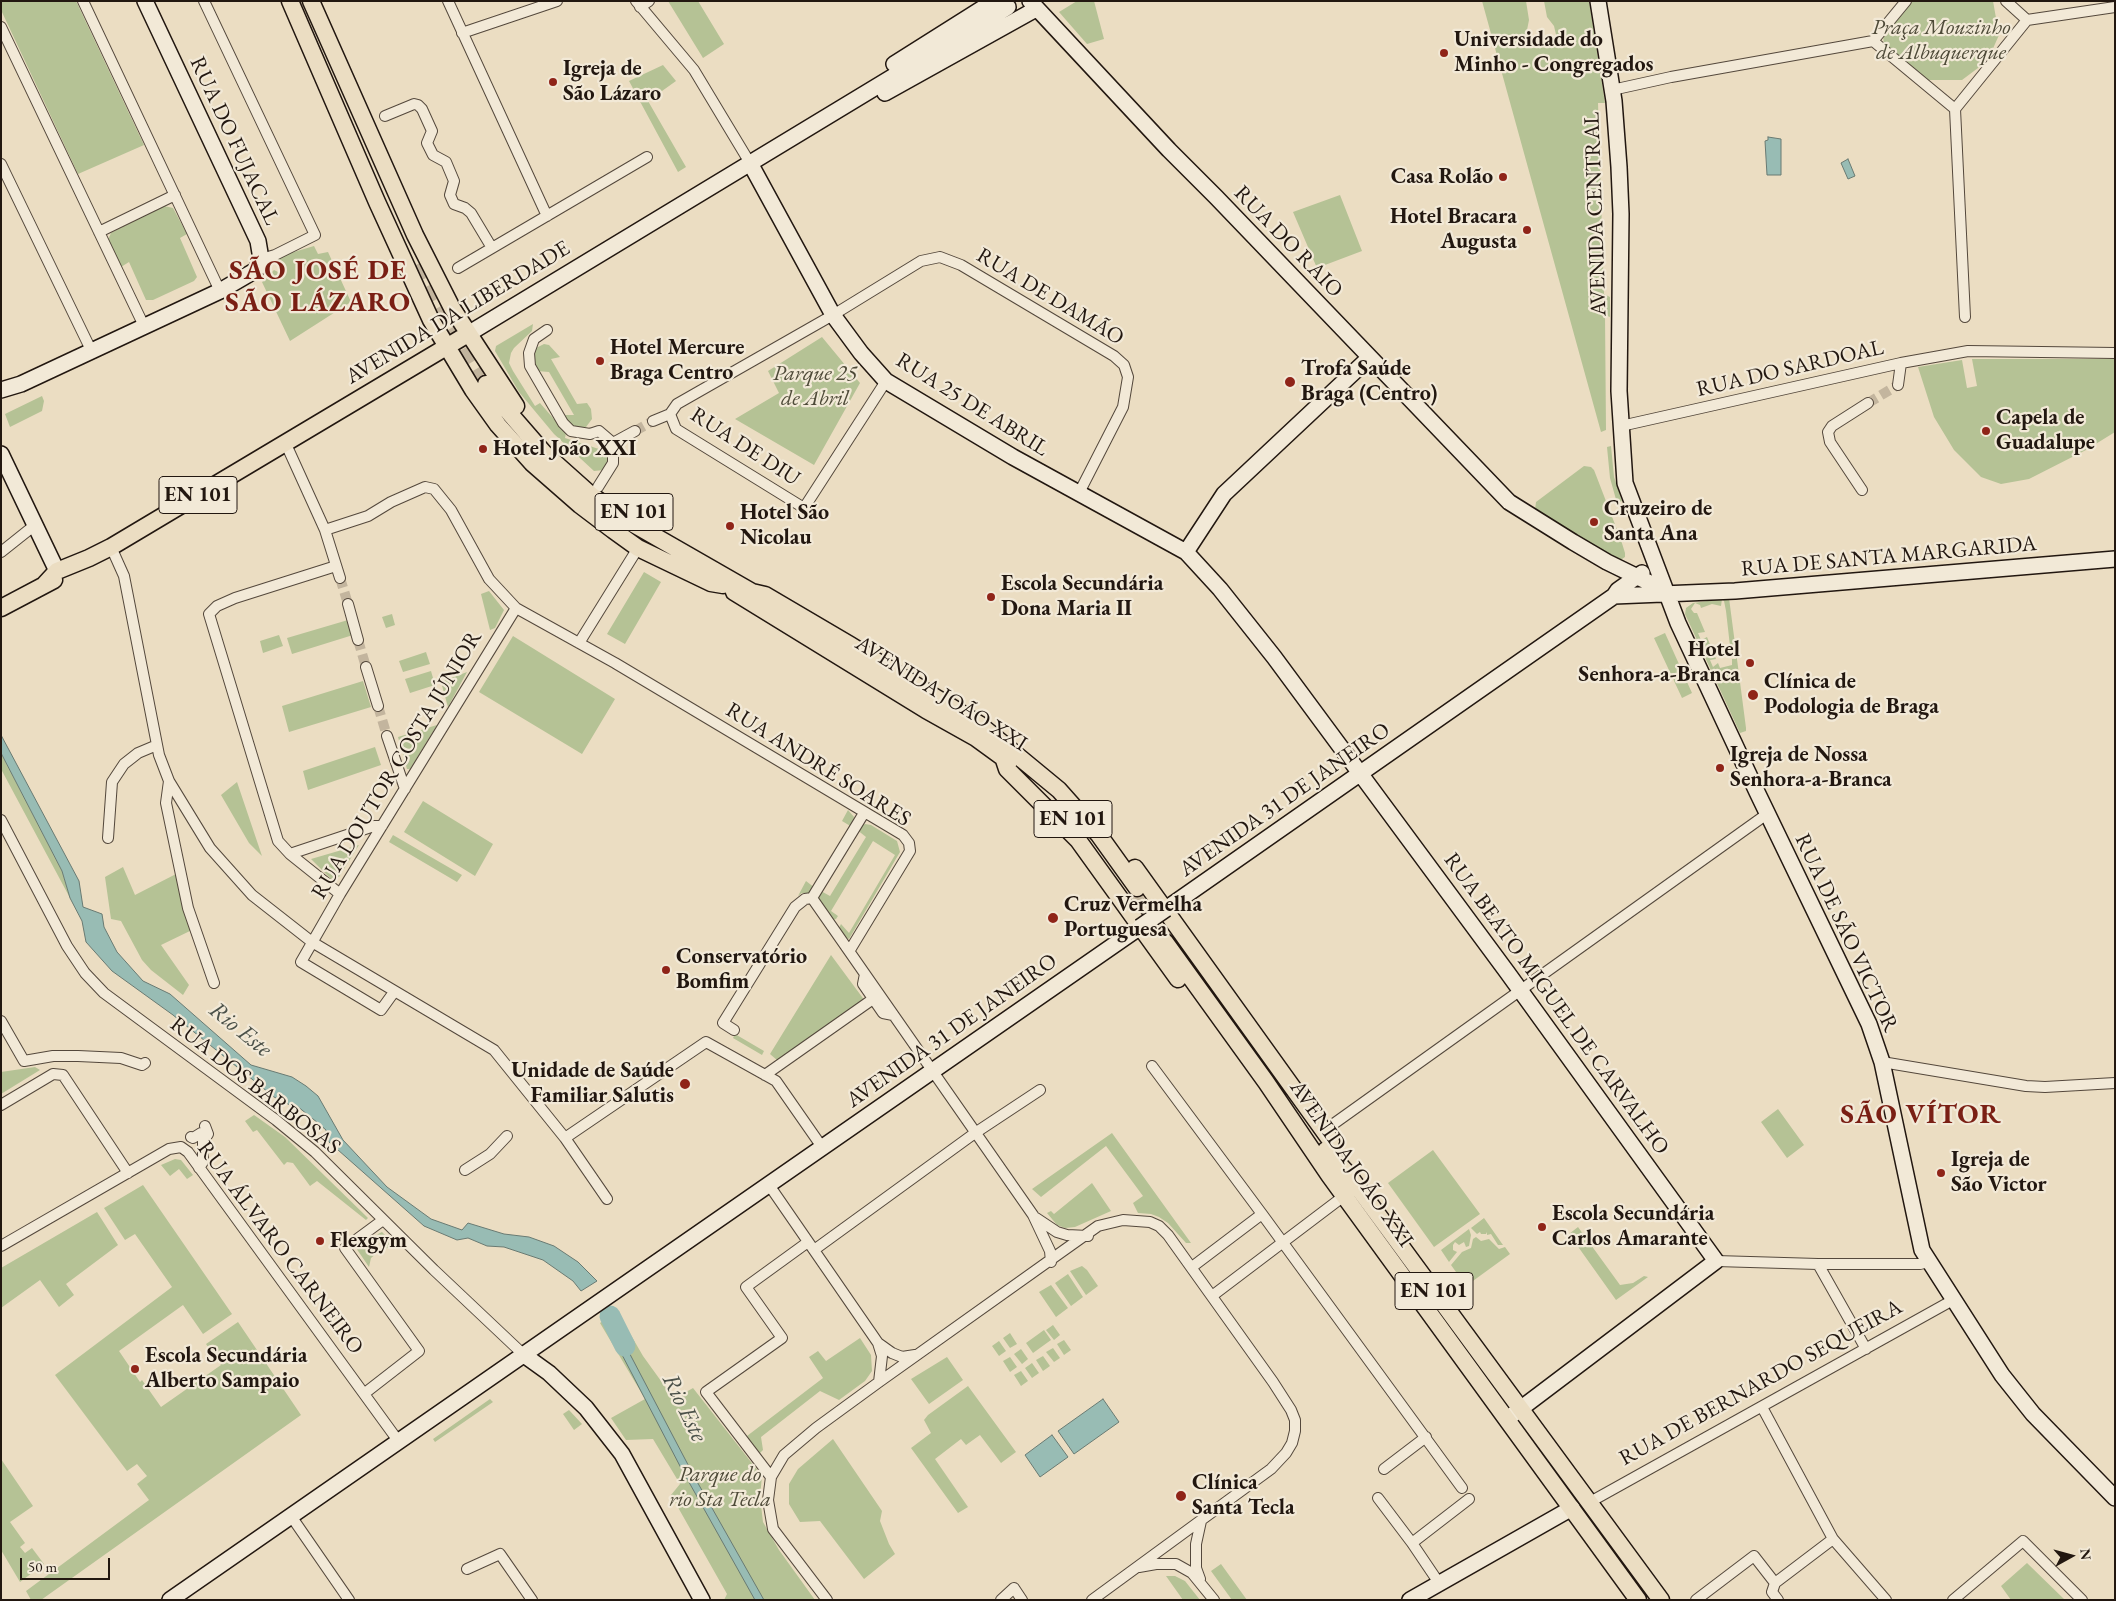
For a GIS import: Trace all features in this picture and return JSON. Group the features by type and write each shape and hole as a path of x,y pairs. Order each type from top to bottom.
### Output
{"main road":[{"name":"AVENIDA JOÃO XXI","path":"290,1 384,219 431,320 473,390 498,425 532,463 580,505 638,548 711,583 723,585"},
{"path":"296,1 406,242 304,1"},
{"name":"AVENIDA JOÃO XXI","path":"311,1 415,235 452,308 518,409 552,446 598,487 628,509 755,585 764,595"},
{"name":"AVENIDA DA LIBERDADE","path":"45,584 57,571 90,558 111,547 468,334"},
{"name":"AVENIDA JOÃO XXI","path":"484,385 544,453 591,495 631,523 752,592 764,595 979,724 1059,790 1099,835 1134,890 1052,797 1003,757 976,738 926,710 723,585 585,500 539,457 505,420 484,385"},
{"name":"AVENIDA DA LIBERDADE","path":"1,608 45,584 78,570 90,558"},
{"path":"979,724 1024,747 1064,782 1107,829 1166,909 1328,1144"},
{"path":"1003,757 1007,769 1078,840 1257,1088 1329,1175"},
{"name":"AVENIDA JOÃO XXI","path":"1572,1508 1329,1175 1168,940 1328,1144 1348,1174 1590,1502"},
{"name":"EN 101","path":"1590,1502 1661,1600"},
{"name":"EN 101","path":"1572,1508 1638,1600"}],"street":[{"path":"83,1 220,290"},
{"name":"RUA DO FUJACAL","path":"4,392 220,290 256,270 261,259 258,241 145,1"},
{"path":"204,1 315,235 275,255 261,259"},
{"path":"448,1 547,216"},
{"path":"462,33 557,1"},
{"name":"AVENIDA CENTRAL","path":"1598,1 1612,90 1618,144 1621,214 1620,426 1624,483 1651,554"},
{"path":"1612,90 1671,76 1873,41 1906,1"},
{"path":"2006,1 2027,20"},
{"name":"RUA 25 DE ABRIL","path":"642,3 694,70 750,163 833,315 861,353 886,381 1013,457 1186,552 1235,607 1359,774"},
{"name":"AVENIDA DA LIBERDADE","path":"468,334 847,103 1001,4"},
{"name":"AVENIDA DA LIBERDADE","path":"847,103 878,96 1033,5"},
{"name":"RUA DO RAIO","path":"1033,5 1169,150 1509,502 1521,504 1607,562 1667,594"},
{"path":"1965,317 1956,109 2027,20 2115,7"},
{"path":"1,27 144,326"},
{"path":"1873,41 1956,109"},
{"path":"385,116 414,104 422,109 432,131 427,143 433,155 446,162 454,181 450,195 454,204 465,208 471,213 492,248"},
{"path":"458,268 646,157"},
{"path":"1,164 92,352"},
{"path":"99,232 175,195"},
{"name":"RUA DE DAMÃO","path":"833,315 921,261 940,257 961,265 1114,356 1124,365 1128,377 1123,406 1079,493"},
{"name":"RUA DE DIU","path":"653,421 670,414 677,404 833,315"},
{"path":"547,330 534,339 528,353 530,366 563,423 571,430 590,434 598,431 613,444 613,462 598,487"},
{"name":"RUA DO SARDOAL","path":"1620,426 1900,363 1968,351 2115,353"},
{"path":"1186,552 1224,494 1369,358"},
{"path":"1898,385 1900,363"},
{"name":"RUA DE DIU","path":"670,414 676,429 804,508 886,381"},
{"path":"1862,490 1830,442 1828,432 1832,426 1868,403"},
{"path":"613,444 634,431"},
{"path":"285,442 325,530 340,578"},
{"path":"1,454 57,571"},
{"path":"325,530 368,516 391,502 424,487 434,489 456,518 482,568 516,608"},
{"path":"1,552 35,525"},
{"path":"111,547 124,576 157,745 169,781 210,848 252,895 312,942 494,1050 565,1138 607,1199"},
{"path":"579,643 638,548"},
{"name":"AVENIDA 31 DE JANEIRO","path":"170,1600 1614,596 1618,590 1646,570 1651,554"},
{"name":"RUA DE SÃO VICTOR","path":"1651,554 1667,594 1767,814 1869,1024 1882,1062 1922,1250 1952,1300 2002,1375 2033,1414 2115,1498"},
{"name":"RUA DE SANTA MARGARIDA","path":"1614,596 1909,578 2115,559"},
{"path":"1607,562 1614,579 1614,596"},
{"path":"336,566 235,598 217,606 209,614 278,841 290,854 340,894"},
{"path":"348,604 358,640"},
{"name":"RUA ANDRÉ SOARES","path":"516,608 579,643 903,835 909,843 910,851 850,950"},
{"name":"RUA DOUTOR COSTA JÚNIOR","path":"394,992 381,1010 301,962 340,894 516,608"},
{"path":"366,667 378,706"},
{"path":"387,736 405,789"},
{"path":"108,838 112,782 124,764 138,753 157,745"},
{"name":"RUA BEATO MIGUEL DE CARVALHO","path":"1359,774 1520,989 1716,1261"},
{"path":"169,781 166,803 188,908 214,983"},
{"path":"812,898 864,813"},
{"path":"1328,1144 1332,1125 1767,814"},
{"name":"RUA DOS BARBOSAS","path":"1,820 67,946 85,973 104,993 276,1120 315,1152 510,1344 524,1355"},
{"path":"290,854 374,826 382,826"},
{"path":"812,898 1033,1215 1050,1251 1051,1262"},
{"path":"734,1030 723,1024 795,907 805,899 812,898"},
{"path":"865,974 863,984 873,999 883,1013 893,1015"},
{"path":"765,1075 873,999"},
{"path":"1,1021 24,1061 53,1056 78,1056 121,1058 142,1065 145,1063"},
{"path":"565,1138 706,1042 776,1081 822,1147"},
{"path":"1882,1062 1952,1075 2044,1088 2115,1083"},
{"path":"1152,1066 1462,1488"},
{"path":"1,1105 53,1074 63,1075 128,1173"},
{"path":"771,1477 706,1392 782,1338 746,1287 811,1246 1040,1090"},
{"path":"191,1137 193,1138 206,1130 203,1141 203,1162 199,1168"},
{"path":"465,1170 490,1154 507,1136"},
{"name":"RUA ÁLVARO CARNEIRO","path":"1,1246 169,1149 181,1147 188,1152 399,1442"},
{"path":"769,1185 878,1343 882,1356 879,1382"},
{"path":"1212,1296 1344,1196"},
{"path":"1192,1267 1262,1214"},
{"path":"1033,1215 1057,1232 1067,1235 1088,1236"},
{"path":"365,1393 419,1351 345,1248 383,1220"},
{"path":"827,1600 773,1529 768,1500 771,1477 784,1455 879,1382 1088,1236 1098,1226 1123,1220 1150,1222 1159,1226 1168,1235 1192,1267 1290,1410 1295,1420 1295,1431 1292,1443 1286,1453 1271,1469 1092,1600"},
{"path":"1507,1419 1716,1261 1818,1264 1920,1264 1929,1262"},
{"path":"1818,1264 1866,1349"},
{"name":"RUA DE BERNARDO SEQUEIRA","path":"1590,1502 1952,1300"},
{"path":"878,1343 892,1353 902,1357 918,1355"},
{"path":"524,1355 549,1373 586,1408 622,1454 702,1600"},
{"path":"1762,1407 1833,1538 1886,1600"},
{"path":"1384,1469 1426,1437"},
{"path":"1378,1498 1412,1543 1438,1583"},
{"path":"1412,1543 1469,1499"},
{"path":"1410,1600 1572,1508"},
{"path":"291,1516 349,1600"},
{"path":"1201,1521 1196,1544 1196,1568 1202,1583"},
{"path":"1778,1600 1772,1592 1775,1583 1833,1538"},
{"path":"1953,1600 2023,1541 2082,1600"},
{"path":"467,1569 500,1554 532,1600"},
{"path":"1696,1600 1754,1556 1775,1583"},
{"path":"1133,1569 1156,1564 1176,1564 1192,1573 1214,1600"},
{"path":"1001,1600 1014,1588 1022,1600"}],"green space":[{"path":"1,1 76,1 144,145 78,174 1,10"},
{"path":"668,1 698,1 724,44 703,58"},
{"path":"1077,1 1094,1 1104,39 1087,44 1059,12"},
{"path":"1482,1 1526,1 1529,20 1527,30 1531,48 1558,43 1554,26 1547,17 1544,1 1589,1 1605,103 1598,103 1604,294 1610,297 1610,317 1605,315 1606,430 1601,432"},
{"name":"Praça Mouzinho de Albuquerque","path":"1910,1 1993,1 1999,35 1991,53 1978,68 1962,80 1925,80 1884,46 1883,34"},
{"path":"663,65 676,81 648,101 686,167 678,172 629,81"},
{"path":"1340,195 1362,251 1317,268 1293,212"},
{"path":"164,206 173,208 187,234 180,238 197,277 194,281 153,300 146,300 129,262 121,267 107,242 111,233"},
{"path":"314,246 318,254 328,252 351,302 290,341 262,282 274,270 278,272 280,269 277,266 277,257"},
{"path":"533,324 532,331 514,348 509,363 535,406 540,403 566,433 565,438 602,450 606,446 608,462 604,470 594,471 554,434 519,392 495,351 496,346"},
{"name":"Parque 25 de Abril","path":"822,337 860,383 814,465 735,419 779,393 768,371"},
{"path":"544,344 549,345 560,357 551,359 577,404 587,403 591,409 592,419 586,427 576,428 571,425 564,415 574,415 549,372 537,371 534,367 534,349"},
{"path":"1972,359 2115,359 2115,432 2086,450 2029,479 2001,484 1981,477 1954,450 1934,417 1918,367 1962,360 1967,388 1977,386"},
{"path":"42,396 44,401 42,411 10,427 5,414"},
{"path":"1611,446 1614,477 1622,501 1617,503 1610,478 1607,447"},
{"path":"1584,466 1591,467 1594,470 1621,540 1625,553 1625,557 1622,559 1617,559 1535,510 1536,502"},
{"path":"644,572 661,582 625,644 607,634"},
{"path":"489,591 504,610 495,628 490,630 481,594"},
{"path":"1729,598 1746,731 1740,733 1685,614 1686,608 1693,603","holes":["1722,599 1724,601 1731,655 1736,654 1736,659 1732,659 1732,665 1720,668 1718,663 1713,667 1710,660 1716,659 1707,637 1701,640 1698,633 1705,632 1697,613 1694,613 1691,609 1695,603 1700,605 1701,608 1712,604 1721,606"]},
{"path":"392,614 395,625 386,628 382,617"},
{"path":"348,620 353,635 292,654 287,638"},
{"path":"1665,633 1692,693 1682,698 1654,638"},
{"path":"279,635 283,646 263,653 260,641"},
{"path":"513,636 615,699 582,754 479,692"},
{"path":"426,652 430,664 403,672 399,661"},
{"path":"431,671 435,685 410,693 405,679"},
{"path":"467,672 448,707 441,682"},
{"path":"363,681 371,707 289,732 282,706"},
{"path":"437,725 410,769 407,769 398,737"},
{"path":"375,747 381,765 308,790 303,771"},
{"path":"1,753 62,871 70,898 1,769"},
{"path":"237,782 262,856 249,843 221,795"},
{"path":"423,801 493,844 475,876 404,832"},
{"path":"848,810 854,817 852,827 842,821"},
{"path":"865,824 871,825 897,841 900,852 849,939 843,937 839,928 841,924 849,933 895,855 873,841 831,911 838,916 836,919 833,920 817,901 819,890 830,896 866,837 856,829"},
{"path":"393,835 462,875 457,882 389,842"},
{"path":"359,845 339,877 331,879 311,859"},
{"path":"123,867 135,895 176,874 192,930 161,945 189,985 183,995 151,970 142,960 121,921 111,919 105,877"},
{"path":"806,881 815,888 808,894 802,893 798,896"},
{"path":"831,955 865,1001 778,1061 770,1054"},
{"path":"735,1034 764,1051 762,1055 733,1038"},
{"path":"35,1067 40,1070 1,1094 1,1072"},
{"path":"1778,1109 1804,1145 1787,1158 1761,1122"},
{"path":"254,1115 285,1137 368,1218 366,1220 317,1181 310,1186 293,1163 287,1162 284,1165 257,1130 253,1132 245,1121"},
{"path":"1112,1133 1191,1243 1186,1243 1168,1223 1159,1217 1138,1213 1133,1203 1143,1196 1106,1146 1041,1197 1032,1189"},
{"path":"1433,1150 1480,1214 1434,1247 1388,1183"},
{"path":"175,1159 181,1160 193,1175 187,1179 179,1169 170,1176 161,1165"},
{"path":"1092,1183 1111,1211 1075,1227 1065,1228 1057,1225 1047,1213 1051,1211 1054,1214"},
{"path":"143,1185 232,1314 203,1334 183,1305 119,1351 140,1382 142,1380 161,1407 221,1365 206,1344 238,1322 301,1415 41,1600 31,1600 26,1591 149,1500 137,1484 147,1476 137,1464 127,1471 55,1375 172,1287 135,1234 125,1240 104,1208"},
{"path":"97,1212 118,1245 66,1284 74,1295 59,1307 40,1280 1,1308 1,1268"},
{"path":"1484,1218 1503,1245 1498,1245 1491,1234 1487,1235 1487,1232 1486,1234 1481,1234 1480,1232 1477,1234 1471,1228"},
{"path":"1578,1227 1620,1285 1633,1283 1644,1276 1648,1277 1616,1300 1569,1234"},
{"path":"1469,1229 1471,1235 1469,1246 1466,1247 1464,1242 1459,1245 1455,1242 1453,1250 1457,1252 1449,1262 1441,1250"},
{"path":"382,1232 395,1245 383,1249 376,1238"},
{"path":"1476,1237 1481,1241 1489,1239 1499,1249 1505,1247 1510,1254 1466,1286 1451,1265 1462,1252 1471,1248 1473,1239"},
{"path":"366,1239 370,1240 377,1253 371,1258 369,1267 356,1248"},
{"path":"1082,1266 1098,1286 1086,1295 1070,1271"},
{"path":"1068,1274 1083,1297 1071,1306 1055,1283"},
{"path":"1051,1285 1068,1308 1056,1317 1039,1292"},
{"name":"Parque do rio Sta Tecla","path":"617,1311 643,1356 674,1399 693,1388 762,1476 760,1497 763,1522 779,1550 815,1600 724,1600 727,1594 671,1495 680,1484 653,1439 626,1440 611,1418 645,1399 600,1323"},
{"path":"1053,1325 1060,1335 1054,1340 1046,1330"},
{"path":"1044,1330 1051,1340 1033,1353 1026,1343"},
{"path":"1010,1333 1017,1344 1010,1348 1003,1338"},
{"path":"860,1338 871,1355 872,1371 865,1381 839,1400 820,1391 761,1437 763,1450 759,1454 747,1436 823,1378 809,1357 818,1351 826,1361"},
{"path":"1064,1340 1071,1350 1064,1355 1057,1344"},
{"path":"999,1341 1006,1351 999,1356 992,1346"},
{"path":"1053,1348 1060,1358 1054,1362 1046,1352"},
{"path":"1021,1349 1028,1359 1022,1364 1014,1354"},
{"path":"1043,1356 1050,1366 1043,1371 1036,1360"},
{"path":"947,1357 963,1380 929,1404 911,1379"},
{"path":"1010,1357 1017,1367 1010,1372 1003,1361"},
{"path":"1032,1363 1039,1373 1032,1378 1025,1368"},
{"path":"1021,1371 1028,1381 1021,1386 1014,1375"},
{"path":"968,1386 1016,1452 1001,1463 980,1435 966,1445 961,1439 935,1459 968,1507 958,1513 911,1448 931,1433 924,1420 928,1415"},
{"path":"490,1399 493,1402 435,1442 433,1439"},
{"path":"569,1410 582,1424 574,1430 563,1414"},
{"path":"833,1439 882,1511 880,1521 895,1554 864,1579 820,1521 800,1522 789,1504 789,1484 798,1469"},
{"path":"1,1459 33,1506 10,1522 25,1543 20,1547 25,1553 32,1548 44,1564 20,1582 1,1550"},
{"path":"2027,1563 2065,1600 2011,1600 2001,1586"},
{"path":"1221,1564 1247,1600 1232,1600 1211,1571"},
{"path":"1166,1576 1175,1576 1185,1581 1200,1600 1183,1600"}],"water":[{"path":"1768,137 1781,139 1781,175 1767,175 1765,141 1768,140"},
{"path":"1848,159 1855,176 1848,179 1841,163"},
{"path":"1,735 79,881 83,907 102,914 104,927 117,952 143,981 170,994 251,1065 292,1077 306,1086 318,1096 343,1140 387,1187 431,1219 462,1230 468,1223 504,1234 529,1237 554,1246 578,1262 597,1281 581,1291 573,1281 543,1260 504,1247 487,1246 468,1238 457,1240 424,1226 329,1142 326,1130 318,1123 297,1106 292,1106 274,1097 173,1015 112,971 86,942 82,921 70,898 62,871 1,753"},
{"path":"612,1320 695,1478 764,1600 755,1600 681,1468 606,1324"},
{"path":"1103,1399 1119,1422 1074,1454 1058,1431"},
{"path":"1052,1435 1068,1457 1040,1477 1025,1455"}],"waterway":[{"name":"Rio Este","path":"610,1316 625,1346"}],"tunnel":[{"path":"420,263 445,313 486,384"},
{"path":"1868,403 1898,385"},
{"path":"635,431 653,421"},
{"path":"340,578 348,604"},
{"path":"358,640 366,667"},
{"path":"378,706 387,736"},
{"path":"1130,892 1165,942"}],"place":[{"name":"Universidade do Minho - Congregados","path":"1444,53"},
{"name":"Igreja de São Lázaro","path":"553,82"},
{"name":"Casa Rolão","path":"1503,177"},
{"name":"Hotel Bracara Augusta","path":"1527,230"},
{"name":"Hotel Mercure Braga Centro","path":"600,361"},
{"name":"Trofa Saúde Braga (Centro)","path":"1290,382"},
{"name":"Capela de Guadalupe","path":"1986,431"},
{"name":"Hotel João XXI","path":"483,449"},
{"name":"Cruzeiro de Santa Ana","path":"1594,522"},
{"name":"Hotel São Nicolau","path":"730,526"},
{"name":"Escola Secundária Dona Maria II","path":"991,597"},
{"name":"Hotel Senhora-a-Branca","path":"1750,663"},
{"name":"Clínica de Podologia de Braga","path":"1753,695"},
{"name":"Igreja de Nossa Senhora-a-Branca","path":"1720,768"},
{"name":"Cruz Vermelha Portuguesa","path":"1053,918"},
{"name":"Conservatório Bomfim","path":"666,970"},
{"name":"Unidade de Saúde Familiar Salutis","path":"685,1084"},
{"name":"Igreja de São Victor","path":"1941,1173"},
{"name":"Escola Secundária Carlos Amarante","path":"1542,1227"},
{"name":"Flexgym","path":"320,1241"},
{"name":"Escola Secundária Alberto Sampaio","path":"135,1369"},
{"name":"Clínica Santa Tecla","path":"1181,1496"}],"district":[{"name":"SÃO JOSÉ DE SÃO LÁZARO","path":"318,287"},
{"name":"SÃO VÍTOR","path":"1921,1115"}]}
